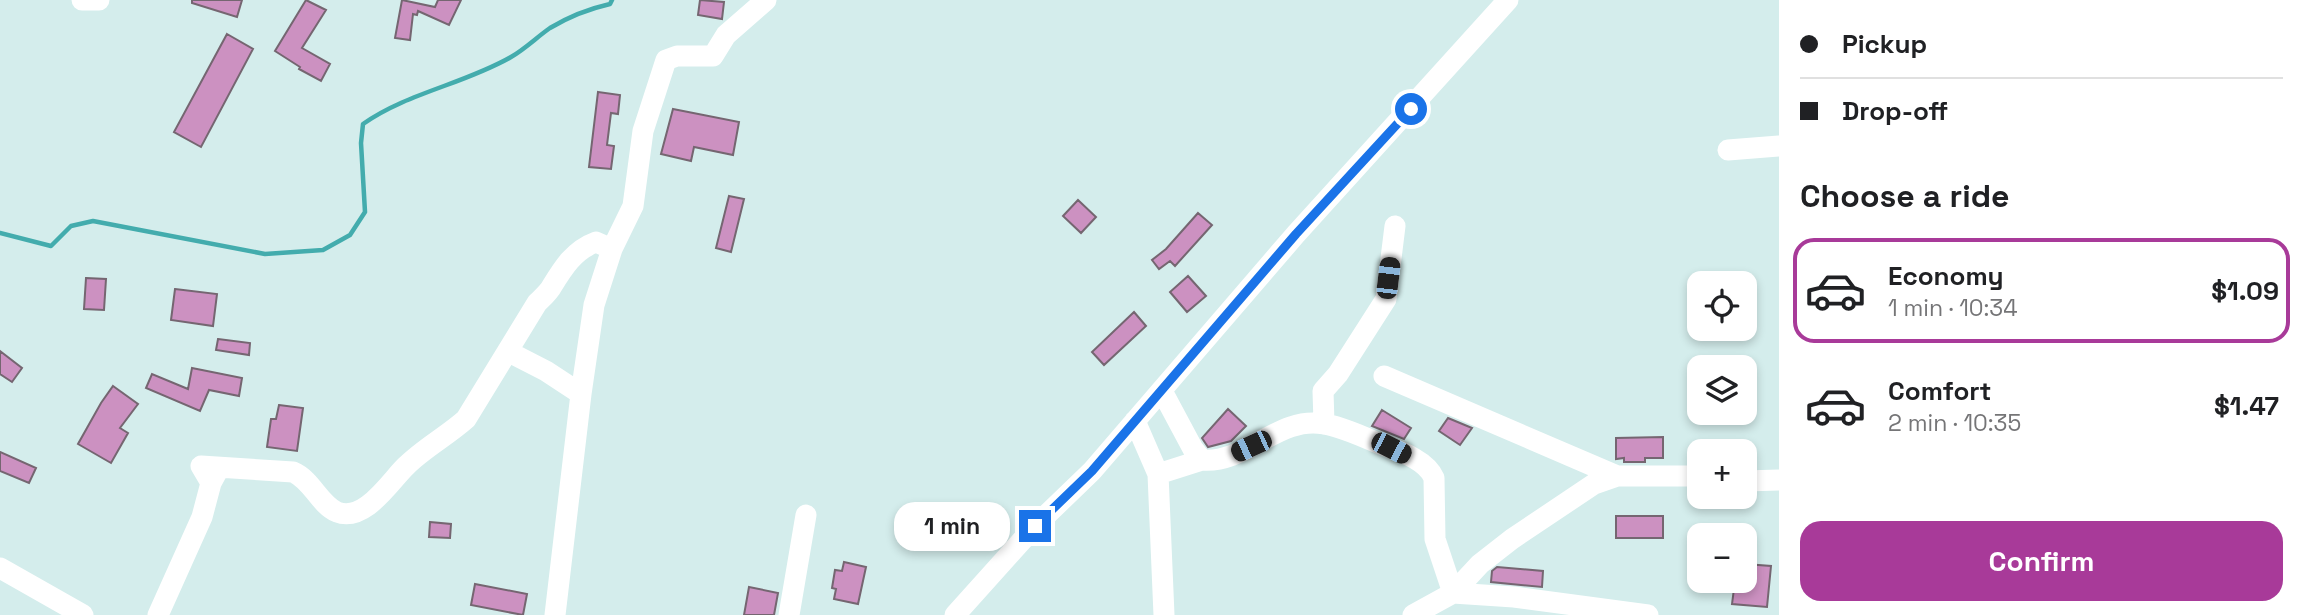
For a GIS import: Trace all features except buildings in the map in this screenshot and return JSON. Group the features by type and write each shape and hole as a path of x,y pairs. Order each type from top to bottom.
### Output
{"street":[{"path":"82,0 99,0"},
{"path":"555,615 580,394 594,304 612,249 633,206 643,131 666,60 677,56 713,56 726,35 766,0"},
{"path":"955,615 1035,526 1092,471 1296,234 1508,0"},
{"path":"1728,150 1779,146"},
{"path":"1324,424 1323,391 1338,374 1386,299 1395,226"},
{"path":"158,615 202,517 204,470 293,472 303,476 338,512 348,513 368,506 391,485 405,466 466,419 537,303 552,287 557,275 577,254 596,242 612,249"},
{"path":"509,352 547,371 580,394"},
{"path":"1384,376 1616,476"},
{"path":"1162,391 1193,449 1202,460"},
{"path":"1135,421 1158,474 1164,615"},
{"path":"1158,474 1202,460 1213,461 1236,453 1288,427 1308,423 1324,424 1391,448 1430,469 1434,478 1435,539 1453,593"},
{"path":"1413,615 1453,593 1480,564 1512,539 1594,484 1616,476 1687,476"},
{"path":"1757,481 1779,480"},
{"path":"789,615 806,515"},
{"path":"0,568 83,615"},
{"path":"1453,593 1514,597 1647,615"}],"waterway":[{"path":"0,233 51,246 71,226 93,221 265,254 323,250 350,235 365,212 361,143 363,124 398,104 493,66 516,54 557,24 579,13 610,4 612,0"}],"route":[{"path":"1035,526 1092,471 1296,234 1411,109"}]}
